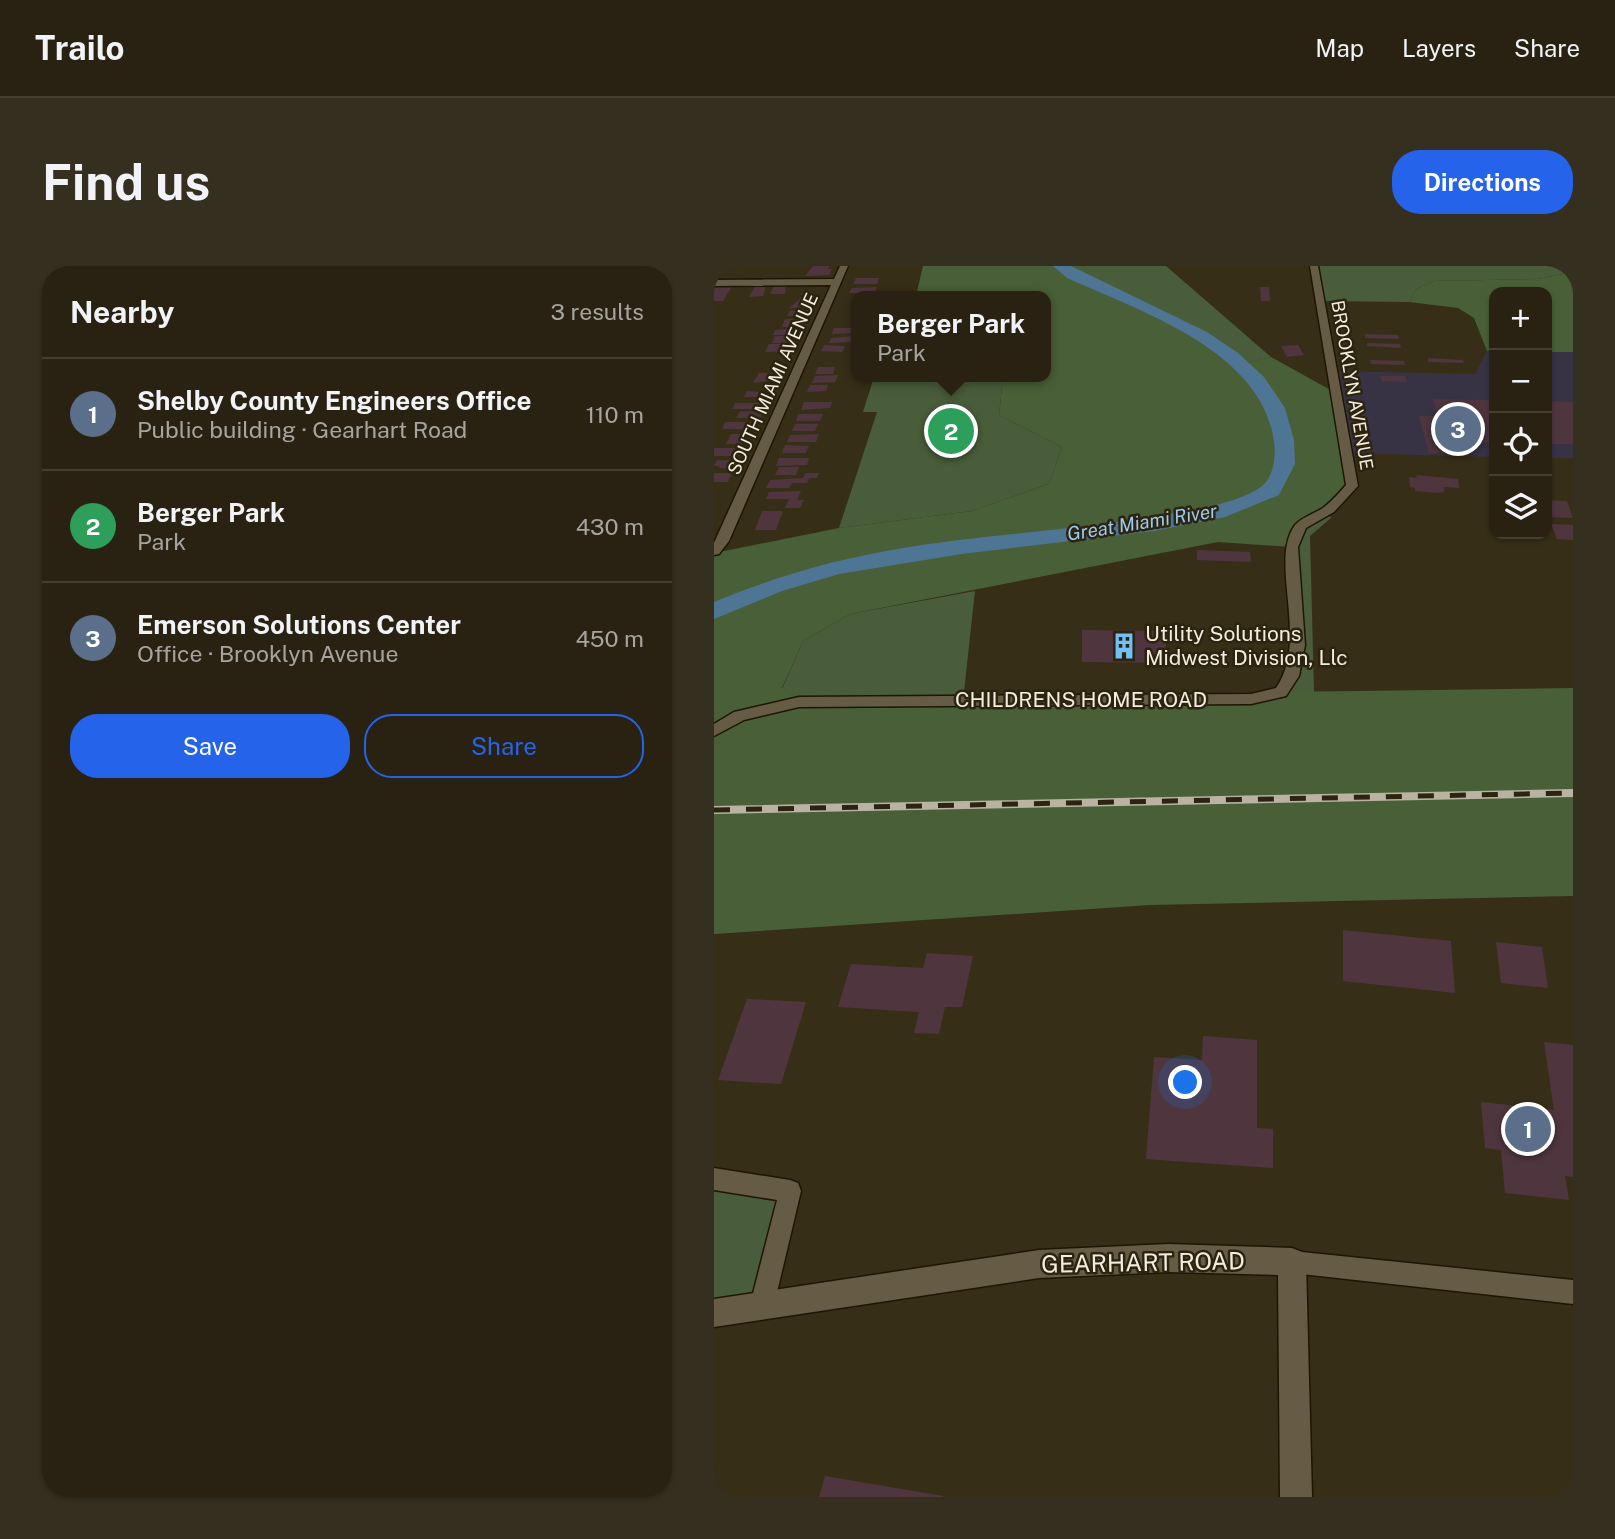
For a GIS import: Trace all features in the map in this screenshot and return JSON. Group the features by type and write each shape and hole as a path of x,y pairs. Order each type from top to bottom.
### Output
{"street":[{"name":"SOUTH MIAMI AVENUE","path":"714,551 723,541 844,266"},
{"name":"BROOKLYN AVENUE","path":"1300,526 1329,509 1352,486 1314,266"},
{"path":"714,283 837,282"},
{"name":"CHILDRENS HOME ROAD","path":"714,731 739,716 799,702 1251,699 1281,692 1292,676 1297,645 1292,547 1300,526"},
{"path":"714,1179 790,1191 762,1305"},
{"name":"GEARHART ROAD","path":"714,1313 1039,1264 1168,1258 1292,1262 1573,1292"},
{"path":"1292,1262 1296,1497"}],"shaded area":[{"path":"1489,351 1489,457 1346,453 1332,371 1475,374"},
{"path":"1552,352 1573,352 1573,458 1552,458"}],"green space":[{"path":"923,266 1061,266 1073,275 1176,321 1241,364 1271,357 1336,393 1352,486 1301,526 1292,547 1218,542 850,614 803,641 782,688 799,702 1251,699 1281,692 1573,688 1573,896 1150,905 714,934 714,553 839,528 972,511 1049,484 1062,447 999,415 1002,382 1051,382 1051,291 917,291"},
{"path":"1061,266 1166,266 1271,357 1242,364 1176,321 1073,275"},
{"path":"1314,266 1573,266 1573,272 1538,279 1434,281 1416,289 1409,302 1320,301"},
{"path":"1573,272 1573,352 1552,352 1552,287 1489,287 1489,351 1474,318 1458,308 1409,302 1416,289 1434,281 1538,279"},
{"path":"872,382 1002,382 999,415 1062,447 1049,484 972,511 839,528 877,412 863,412"},
{"path":"1318,515 1332,517 1310,536 1314,692 1281,692 1292,676 1292,547 1301,526"},
{"path":"975,591 963,701 799,702 782,689 803,641 850,614"},
{"path":"714,1188 764,1194 782,1203 762,1305 714,1313"}],"building":[{"path":"813,266 830,266 828,269 832,269 829,275 805,276"},
{"path":"856,278 879,278 877,284 853,284"},
{"path":"786,285 785,294 770,294 774,286"},
{"path":"714,286 732,286 723,301 714,301"},
{"path":"755,286 766,286 763,296 749,297"},
{"path":"877,287 876,291 849,293 852,288"},
{"path":"1260,287 1269,287 1270,301 1261,301"},
{"path":"801,298 820,299 816,307 789,308"},
{"path":"813,310 811,315 787,316 790,311"},
{"path":"785,319 808,319 805,327 782,327"},
{"path":"802,328 799,335 773,335 775,330"},
{"path":"834,328 851,328 851,333 832,334"},
{"path":"1365,334 1398,335 1399,339 1365,338"},
{"path":"775,336 797,336 794,343 772,343"},
{"path":"851,336 851,342 829,343 831,338"},
{"path":"1367,343 1400,344 1401,348 1367,346"},
{"path":"769,344 788,344 786,348 792,348 790,351 765,352"},
{"path":"824,345 845,346 842,352 821,351"},
{"path":"1298,345 1304,355 1287,357 1281,346"},
{"path":"1428,358 1463,360 1464,363 1428,362"},
{"path":"1370,360 1404,361 1405,365 1371,364"},
{"path":"818,367 835,367 833,374 815,374"},
{"path":"759,373 774,373 772,377 777,377 776,380 753,383"},
{"path":"838,375 835,382 812,383 815,376"},
{"path":"1380,376 1405,376 1407,382 1382,381"},
{"path":"810,385 828,385 826,391 807,392"},
{"path":"747,391 777,393 775,397 744,397"},
{"path":"1433,399 1489,400 1489,443 1468,442 1472,454 1429,453 1419,416 1438,416"},
{"path":"1552,401 1573,402 1573,444 1552,444"},
{"path":"804,402 832,402 830,408 801,410"},
{"path":"735,403 766,403 763,409 732,409"},
{"path":"740,411 764,412 761,417 736,418"},
{"path":"798,414 823,414 820,421 796,421"},
{"path":"725,422 758,422 755,429 722,429"},
{"path":"795,424 818,424 815,431 792,431"},
{"path":"731,434 747,434 742,444 726,444"},
{"path":"819,434 816,442 787,442 790,435"},
{"path":"785,445 809,446 806,453 782,453"},
{"path":"714,448 744,448 741,456 714,456"},
{"path":"779,458 809,458 807,465 776,466"},
{"path":"717,460 741,461 737,469 718,468 720,466 714,466"},
{"path":"779,467 799,467 796,475 775,475"},
{"path":"714,473 732,473 728,482 714,482"},
{"path":"805,473 819,473 817,478 809,478 807,483 792,483 789,488 766,488 770,480 803,478"},
{"path":"1416,475 1458,479 1459,488 1444,487 1444,492 1436,493 1415,491 1415,488 1410,487 1409,477 1417,478"},
{"path":"801,491 797,500 804,500 800,508 785,508 789,499 766,499 769,492"},
{"path":"1552,500 1567,501 1573,518 1552,517"},
{"path":"762,511 783,511 776,530 755,530"},
{"path":"1552,524 1573,525 1573,540 1557,539"},
{"path":"1197,550 1250,552 1251,562 1197,560"},
{"name":"Utility Solutions Midwest Division, Llc","path":"1082,630 1165,631 1167,663 1082,662"},
{"path":"1343,930 1451,941 1455,993 1343,981"},
{"path":"1496,942 1542,947 1548,988 1501,983"},
{"path":"927,953 973,956 962,1007 945,1007 939,1034 914,1033 919,1012 838,1007 851,964 923,968"},
{"path":"747,999 806,1002 781,1084 718,1080"},
{"path":"1203,1036 1257,1040 1257,1128 1273,1129 1273,1168 1146,1159 1154,1057 1202,1060"},
{"path":"1544,1042 1573,1045 1573,1177 1565,1176 1569,1200 1505,1193 1501,1150 1485,1148 1481,1102 1554,1110"},
{"path":"825,1476 943,1496 943,1497 819,1497"}],"waterway":[{"name":"Great Miami River","path":"714,611 774,586 835,568 962,547 1154,524 1217,512 1271,490 1284,464 1284,440 1275,408 1257,381 1232,357 1201,336 1073,275 1061,266"}],"railway":[{"path":"714,810 1573,793"}],"place":[{"name":"Emerson Solutions Center","path":"1458,429"},
{"name":"Berger Park","path":"951,431"},
{"name":"Utility Solutions Midwest Division, Llc","path":"1124,646"},
{"name":"Shelby County Engineers Office","path":"1528,1129"}]}
